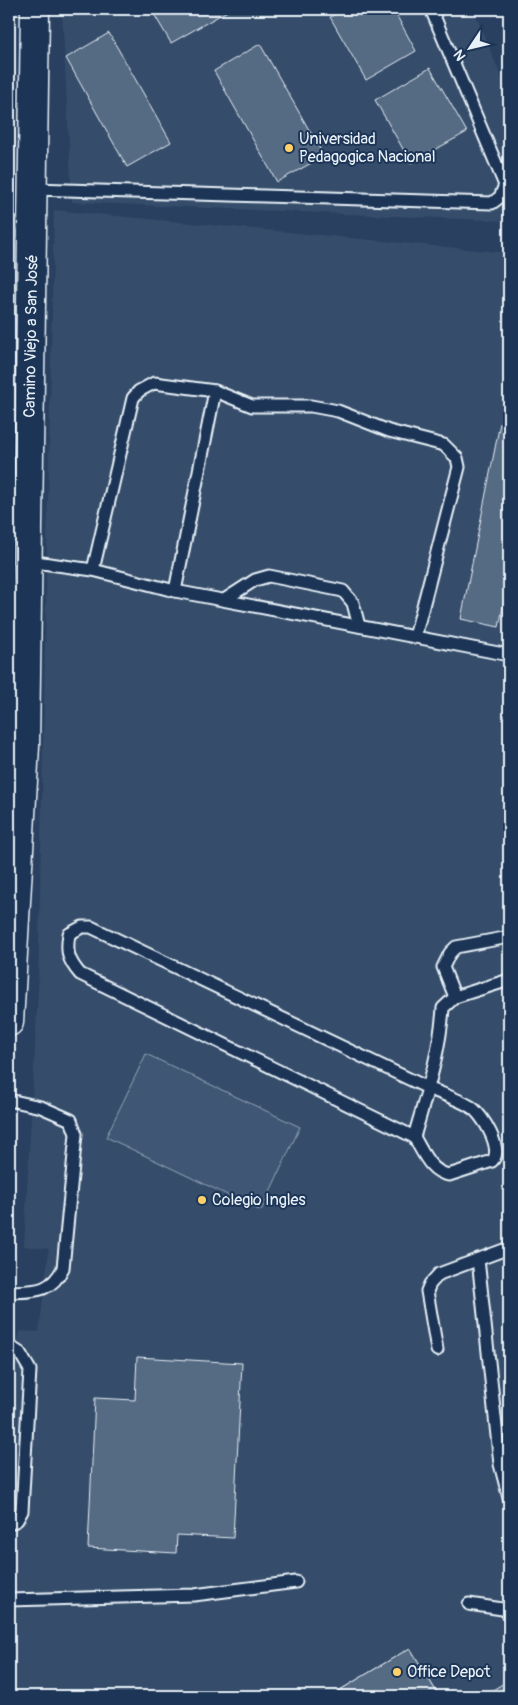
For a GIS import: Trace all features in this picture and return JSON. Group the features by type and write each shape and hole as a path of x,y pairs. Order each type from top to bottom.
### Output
{"street":[{"name":"Camino Viejo a San José","path":"9,1022 17,748 26,561 34,189 35,9"}],"lane":[{"path":"34,189 492,203 500,197 505,185 431,9"},
{"path":"93,570 133,398 139,391 154,383 215,391 252,406 279,408 311,406 338,411 389,430 444,445 450,450 460,467 415,637"},
{"path":"175,591 215,391"},
{"path":"26,561 93,570 175,591 509,655"},
{"path":"224,600 255,580 269,576 343,591 353,603 359,626"},
{"path":"82,926 91,927 474,1109 480,1116 496,1146 496,1157 492,1161 449,1175 444,1174 433,1168 414,1137 80,974 68,957 69,934 82,926"},
{"path":"455,997 443,968 450,953 456,947 509,938"},
{"path":"414,1137 441,1038 443,1008 455,997 509,980"},
{"path":"9,1100 41,1107 71,1120 76,1134 63,1268 52,1285 39,1290 9,1292"},
{"path":"436,1350 427,1291 430,1284 439,1274 509,1248"},
{"path":"478,1259 500,1464 509,1498"},
{"path":"9,1346 20,1353 30,1370 22,1511 17,1520 9,1524"},
{"path":"9,1600 194,1595 296,1582"},
{"path":"469,1604 509,1610"}],"shaded area":[{"name":"Universidad Pedagogica Nacional","path":"62,9 473,9 509,95 509,221 72,202"},
{"path":"54,210 509,253 509,1696 9,1696 9,1438 19,1331 39,1332 49,1249 24,1246 38,991"},
{"path":"146,1054 300,1127 261,1211 106,1137"}],"building":[{"path":"151,9 231,9 171,43"},
{"path":"344,9 393,9 416,51 366,80 330,17"},
{"path":"109,33 171,142 127,167 66,58"},
{"path":"260,44 324,156 277,182 214,71"},
{"path":"430,68 467,132 411,163 375,100"},
{"path":"500,423 509,425 509,577 499,627 461,619"},
{"path":"137,1357 242,1363 233,1538 177,1535 176,1553 88,1548 95,1398 135,1400"},
{"name":"Office Depot","path":"410,1648 439,1696 330,1696"},
{"name":"Office Depot","path":"410,1648 439,1696 330,1696"},
{"path":"509,1680 509,1696 483,1696"}],"place":[{"name":"Universidad Pedagogica Nacional","path":"289,148"},
{"name":"Colegio Ingles","path":"202,1200"},
{"name":"Office Depot","path":"397,1672"}]}
